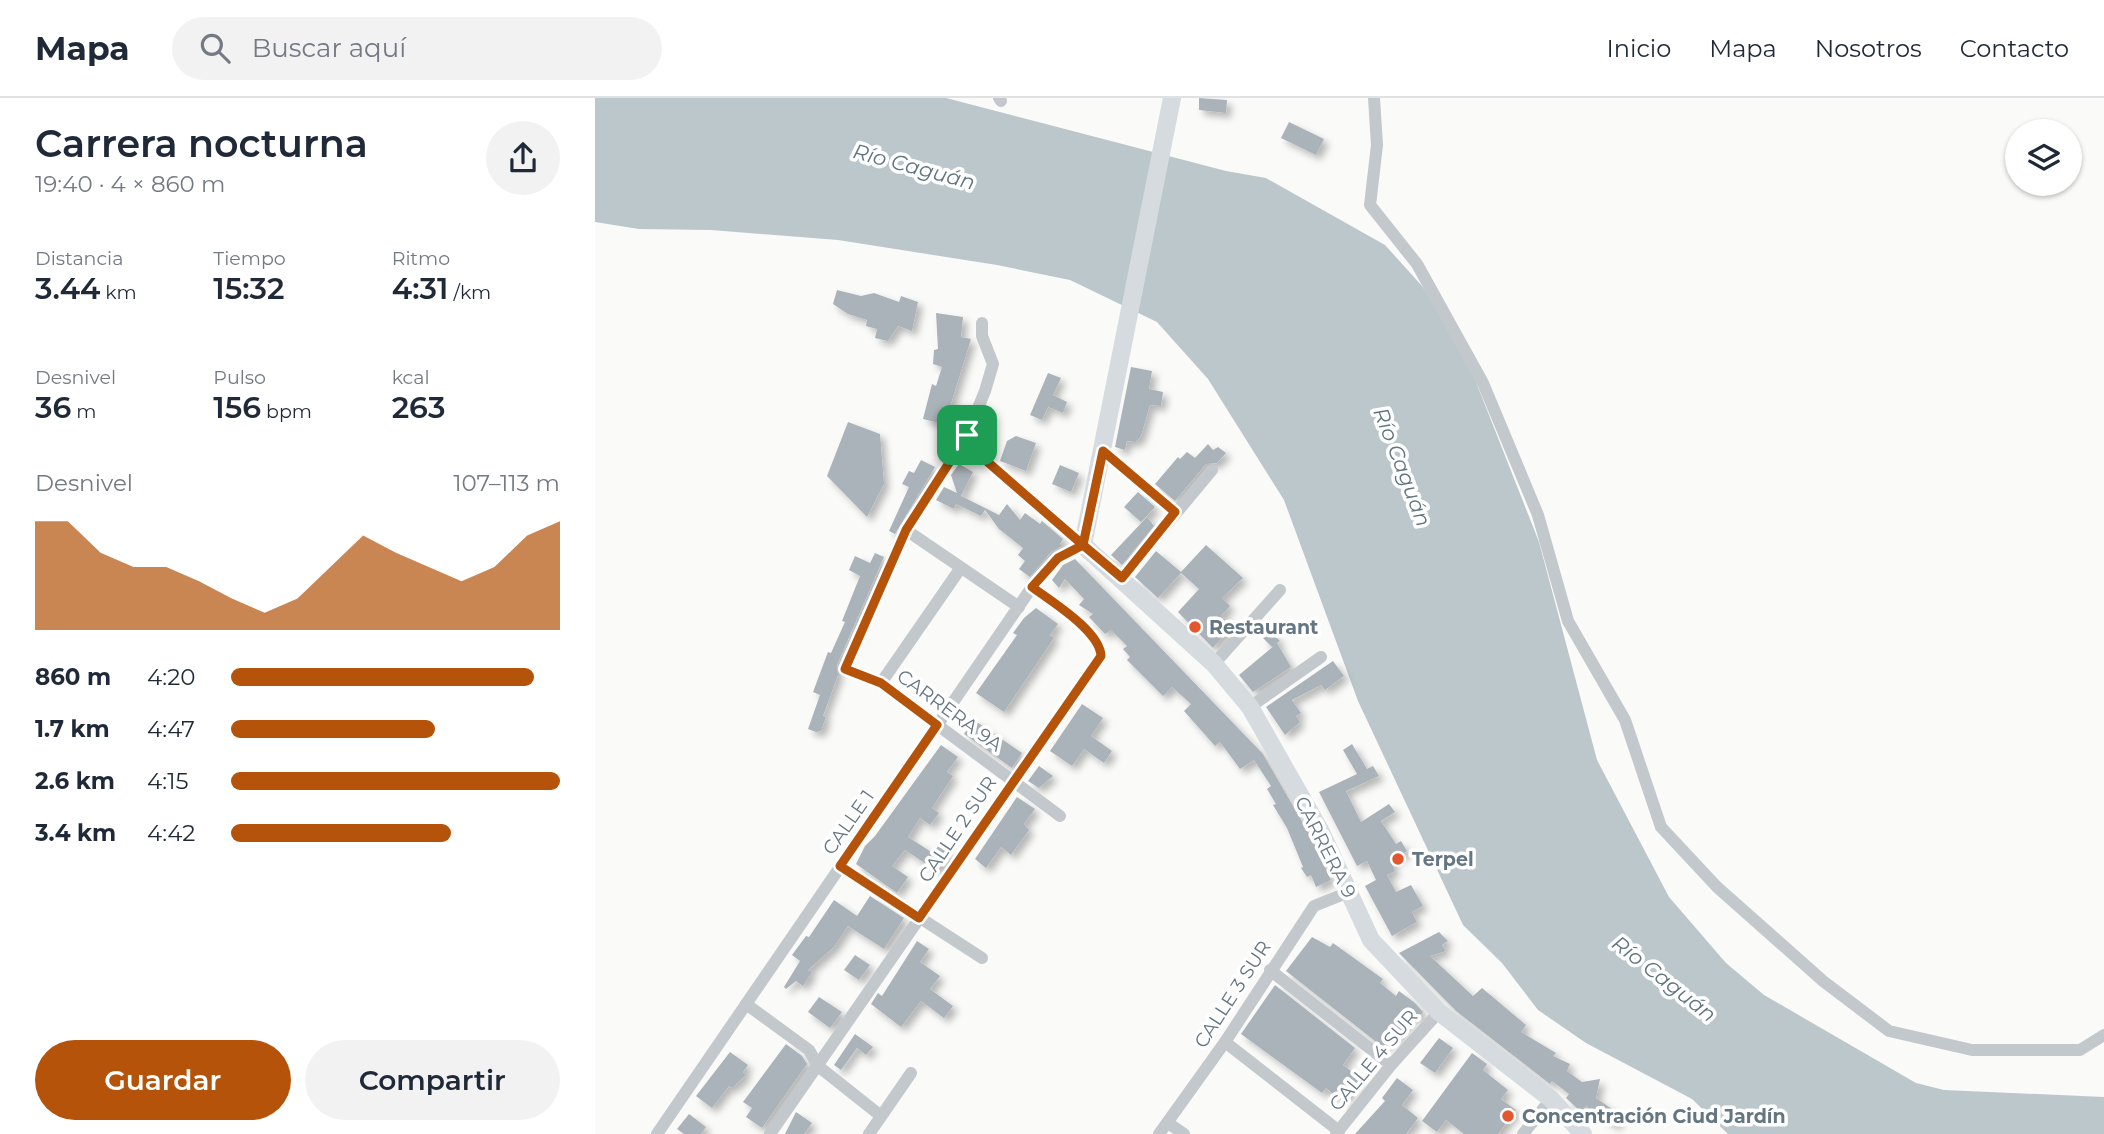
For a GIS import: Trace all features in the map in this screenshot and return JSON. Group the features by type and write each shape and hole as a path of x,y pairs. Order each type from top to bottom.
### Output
{"main road":[{"path":"1083,545 1172,98"},
{"name":"CARRERA 9","path":"1083,545 1214,664 1249,707 1321,832 1371,940 1439,1012 1551,1098 1583,1134"}],"street":[{"path":"1374,98 1377,145 1370,205 1417,264 1483,383 1538,515 1567,621 1625,720 1661,827 1717,887 1823,981 1889,1031 1972,1050 2080,1050 2104,1035"},
{"path":"982,323 982,336 993,363 967,435 906,530 1019,607"},
{"name":"CARRERA 9","path":"967,435 975,451 1083,545"},
{"path":"1103,451 1175,512"},
{"path":"1122,578 1212,470"},
{"name":"CARRERA 9A","path":"906,530 845,669 881,683 1060,816"},
{"name":"CALLE 1","path":"657,1134 1032,587 1058,558 1083,545"},
{"path":"881,683 960,569"},
{"name":"CALLE 2 SUR","path":"769,1134 1101,656 1101,648 1093,635 1032,587"},
{"path":"1214,664 1280,590"},
{"path":"1249,707 1321,657"},
{"path":"840,866 982,958"},
{"name":"CALLE 3 SUR","path":"1159,1134 1225,1042 1314,906 1349,892"},
{"path":"1270,970 1391,1065"},
{"path":"746,1004 809,1050 818,1066 881,1116"},
{"name":"CALLE 4 SUR","path":"1338,1132 1391,1065 1439,1012"},
{"path":"1225,1042 1338,1132"},
{"path":"869,1134 911,1073"},
{"path":"1523,1134 1551,1098"},
{"path":"1168,1123 1184,1134"}],"water":[{"name":"Río Caguán","path":"595,98 946,98 1226,171 1266,178 1385,245 1422,286 1441,314 1476,382 1539,542 1597,760 1669,897 1726,963 1764,995 1916,1083 1944,1090 2104,1097 2104,1134 1728,1134 1692,1099 1586,1043 1538,1010 1502,963 1463,925 1358,701 1284,500 1208,379 1157,322 1070,280 997,265 838,240 711,230 639,229 595,222"}],"building":[{"path":"1199,98 1227,100 1226,113 1199,110"},
{"path":"1289,122 1324,139 1316,155 1281,138"},
{"path":"837,290 861,296 874,293 899,302 901,296 918,302 912,331 898,326 888,341 875,338 877,329 866,326 867,320 848,314 833,304"},
{"path":"936,313 963,317 961,337 971,339 950,407 950,416 955,417 952,426 923,419 932,384 936,386 942,367 933,364 934,350 938,349"},
{"path":"1131,367 1152,371 1149,389 1163,392 1161,406 1150,405 1141,436 1136,442 1127,441 1125,450 1115,447"},
{"path":"1048,373 1061,378 1053,395 1067,402 1063,413 1048,407 1042,420 1030,415"},
{"path":"848,422 880,434 884,484 867,517 827,476"},
{"path":"1016,436 1036,443 1026,471 1000,461 1007,441"},
{"path":"1208,444 1213,450 1218,447 1226,453 1217,463 1206,464 1175,501 1155,484 1178,457 1180,459 1187,452 1195,458"},
{"path":"921,460 935,467 895,534 889,531 909,487 902,484 909,471 914,473"},
{"path":"959,464 973,472 961,496 999,515 1007,504 1020,520 1025,513 1040,524 1042,521 1063,539 1060,544 1062,546 1051,552 1030,577 1019,569 1025,561 1018,555 1023,548 999,529 985,510 981,516 956,504 954,509 936,500 944,487 957,493 951,475"},
{"path":"1060,465 1079,473 1071,492 1052,484"},
{"path":"1138,492 1155,507 1141,522 1124,507"},
{"path":"1147,517 1154,526 1122,565 1111,555"},
{"path":"1206,545 1243,578 1222,598 1230,606 1221,616 1230,624 1230,628 1213,648 1178,612 1199,589 1181,573 1158,598 1135,577 1156,551 1181,572"},
{"path":"875,553 884,557 837,665 838,675 823,716 826,717 821,731 816,732 808,729 820,695 813,692 828,652 831,653 845,622 842,621 860,576 849,570 855,556 870,563"},
{"path":"1075,559 1263,754 1311,837 1331,880 1316,887 1311,875 1307,877 1301,868 1303,867 1287,828 1267,789 1271,786 1254,760 1240,769 1220,742 1215,746 1184,711 1191,704 1172,687 1163,696 1127,660 1130,657 1123,649 1127,646 1111,630 1105,634 1089,617 1093,614 1079,605 1084,599 1065,579 1059,588 1052,580 1063,565"},
{"path":"1036,608 1058,624 1050,635 1054,638 1004,712 976,693 1017,635 1013,633"},
{"path":"1271,632 1280,641 1277,643 1291,667 1253,692 1239,675 1275,645 1272,647 1263,638"},
{"path":"1333,661 1344,676 1325,690 1321,685 1292,700 1301,713 1296,716 1300,722 1285,735 1266,707"},
{"path":"1082,704 1103,718 1091,736 1112,751 1104,763 1084,749 1072,766 1050,751"},
{"path":"974,720 1022,753 1012,768 964,734"},
{"path":"1352,744 1367,769 1373,766 1379,776 1346,791 1361,822 1389,804 1395,812 1381,821 1396,844 1401,841 1407,851 1391,862 1395,871 1387,875 1396,892 1411,885 1423,906 1412,912 1417,922 1392,936 1365,886 1376,880 1367,861 1357,866 1319,792 1357,774 1343,750"},
{"path":"941,745 958,757 947,772 953,776 932,808 939,813 930,825 920,818 908,837 933,853 939,845 949,852 937,871 905,850 892,866 908,877 897,893 856,864 865,846"},
{"path":"1039,766 1053,776 1039,788 1028,781"},
{"path":"1017,797 1035,809 1024,824 1029,830 1011,855 1001,847 986,868 975,859"},
{"path":"870,896 904,918 884,949 848,926 834,947 808,970 812,972 803,986 796,981 786,989 784,987 800,961 792,955 806,936 809,937 834,900 857,916"},
{"path":"1439,932 1448,941 1442,945 1446,951 1430,956 1473,996 1482,988 1526,1025 1521,1032 1556,1053 1553,1056 1570,1064 1567,1071 1582,1082 1600,1079 1596,1098 1621,1115 1615,1126 1586,1106 1581,1112 1566,1098 1569,1094 1552,1081 1550,1084 1456,1011 1399,953"},
{"path":"1312,937 1330,947 1333,943 1383,979 1380,983 1396,996 1399,991 1415,1003 1423,1012 1418,1019 1414,1015 1394,1042 1390,1040 1384,1048 1286,971"},
{"path":"917,941 929,949 920,962 940,976 930,989 953,1006 944,1018 921,1001 901,1027 871,1004 878,993 882,996"},
{"path":"855,955 870,965 859,980 844,970"},
{"path":"1275,985 1355,1048 1343,1065 1360,1078 1343,1102 1326,1088 1322,1093 1241,1034"},
{"path":"819,997 842,1012 830,1028 808,1012"},
{"path":"855,1034 873,1047 866,1055 857,1048 841,1070 834,1065"},
{"path":"1439,1038 1453,1048 1435,1073 1420,1063"},
{"path":"786,1044 802,1056 807,1064 762,1128 746,1117 752,1108 743,1102"},
{"path":"730,1052 748,1065 743,1072 746,1075 732,1088 729,1086 712,1108 696,1096"},
{"path":"1472,1053 1487,1064 1483,1070 1508,1090 1501,1099 1516,1110 1498,1134 1464,1134 1446,1120 1437,1132 1422,1121"},
{"path":"1397,1078 1413,1090 1402,1105 1418,1118 1406,1134 1355,1134 1385,1101 1382,1098"},
{"path":"796,1112 812,1123 804,1134 785,1134"},
{"path":"689,1114 706,1127 701,1134 684,1134 677,1129"}],"place":[{"name":"Restaurant","path":"1195,627"},
{"name":"Terpel","path":"1398,859"},
{"name":"Concentración Ciud Jardín","path":"1508,1116"}],"route":[{"path":"967,435 906,530 845,669 881,683 937,725 840,866 919,918 1101,656 1101,648 1093,635 1032,587 1058,558 1083,545 1122,578 1175,512 1103,451 1083,545 975,451 967,435"}]}
